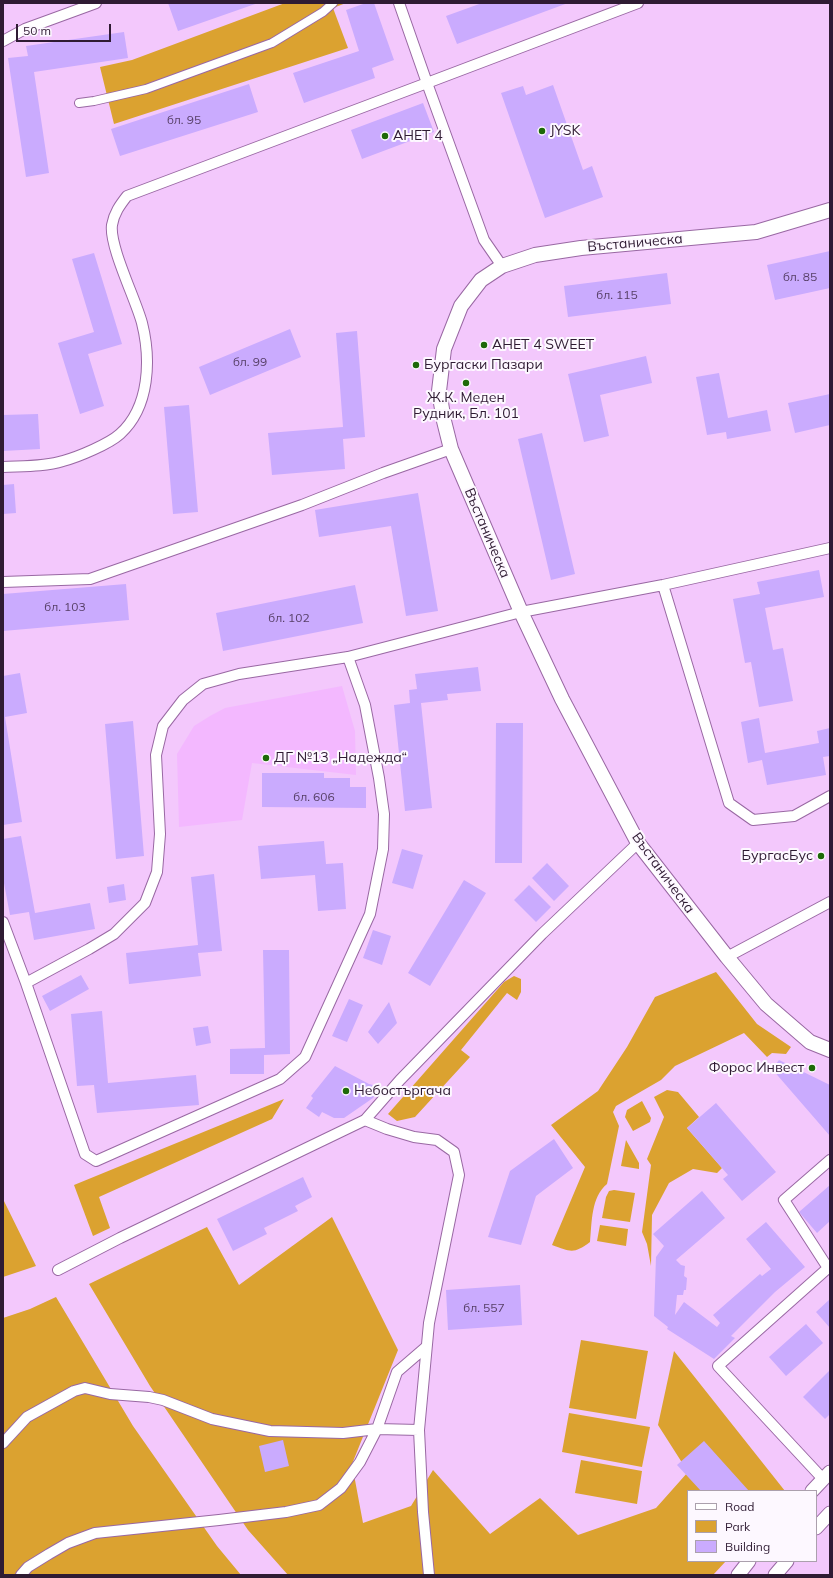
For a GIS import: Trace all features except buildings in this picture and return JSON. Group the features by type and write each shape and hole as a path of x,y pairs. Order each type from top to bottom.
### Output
{"main road":[{"name":"Въстаническа","path":"830,210 756,232 581,248 535,255 502,266 481,280 461,306 444,349 439,391 444,421 451,448 521,612 562,699 638,843 727,957 766,1004 810,1042 830,1050"}],"street":[{"path":"3,41 25,29 96,3"},
{"path":"79,103 146,89 272,43 323,12 333,3"},
{"path":"399,3 426,83 484,240 502,266"},
{"path":"3,467 32,466 63,462 98,447 120,434 130,422 141,402 147,377 146,350 142,324 114,243 112,226 117,209 127,196 638,3"},
{"path":"3,582 90,579 302,505 451,448"},
{"path":"26,983 114,934 145,903 157,872 160,834 156,755 163,726 182,700 203,684 239,674 348,657 521,612 663,585 830,548"},
{"path":"663,585 729,803 753,820 794,816 830,796"},
{"path":"3,922 26,983 85,1154 96,1161 280,1079 305,1057 370,914 383,849 384,814 379,778 365,705 348,657"},
{"path":"58,1270 365,1120 400,1080 542,934 638,843"},
{"path":"727,957 830,902"},
{"path":"365,1120 386,1129 414,1137 437,1140 454,1152 459,1175 429,1323 419,1430 423,1512 429,1575"},
{"path":"813,1490 827,1476 718,1366 828,1268 784,1200 830,1160"},
{"path":"21,1575 28,1567 48,1554 68,1543 95,1533 286,1512 319,1505 341,1488 360,1462 377,1429 397,1372 426,1347"},
{"path":"3,1442 27,1417 74,1391 85,1388 110,1394 149,1397 163,1400 212,1419 270,1430 343,1433 377,1429 419,1430"},
{"path":"817,1527 830,1513"},
{"path":"738,1575 748,1562"},
{"path":"775,1575 786,1562"}],"shaded area":[{"name":"ДГ №13 „Надежда“","path":"342,686 355,731 356,775 252,763 242,820 179,827 177,754 194,726 225,708"}],"green space":[{"path":"285,3 346,3 333,8 348,48 114,124 100,67 132,60"},
{"path":"716,972 757,1024 791,1047 786,1054 772,1053 767,1057 744,1033 675,1066 661,1080 616,1106 613,1112 619,1126 607,1184 598,1196 593,1210 590,1242 580,1249 572,1251 552,1245 585,1167 551,1125 598,1091 627,1047 655,997"},
{"path":"514,976 521,979 521,992 517,1000 507,993 461,1050 470,1057 415,1117 397,1121 388,1114 504,982"},
{"path":"667,1090 678,1092 699,1117 687,1128 722,1168 717,1173 693,1169 669,1183 652,1215 651,1266 647,1244 642,1232 651,1165 647,1159 664,1117 654,1097"},
{"path":"284,1099 272,1119 99,1197 110,1228 93,1236 74,1185"},
{"path":"642,1101 651,1118 650,1122 633,1131 625,1117 627,1110"},
{"path":"626,1140 639,1163 639,1169 621,1166"},
{"path":"614,1190 635,1193 630,1222 602,1218 606,1197 609,1191"},
{"path":"3,1199 36,1266 3,1277"},
{"path":"332,1217 398,1350 352,1464 363,1523 411,1506 433,1470 490,1534 540,1498 578,1535 656,1508 688,1472 658,1425 674,1351 784,1490 687,1490 687,1562 725,1562 713,1575 288,1575 248,1530 150,1386 89,1284 207,1227 239,1285"},
{"path":"600,1225 628,1229 626,1246 597,1241"},
{"path":"56,1297 133,1426 217,1546 241,1575 3,1575 3,1318 30,1309"},
{"path":"581,1340 648,1351 636,1419 569,1408"},
{"path":"569,1413 650,1427 642,1467 562,1452"},
{"path":"581,1460 642,1471 637,1504 575,1493"}],"place":[{"name":"JYSK","path":"542,131"},
{"name":"АНЕТ 4","path":"385,136"},
{"name":"АНЕТ 4 SWEET","path":"484,345"},
{"name":"Бургаски Пазари","path":"416,365"},
{"name":"Ж.К. Меден Рудник, Бл. 101","path":"466,383"},
{"name":"ДГ №13 „Надежда“","path":"266,758"},
{"name":"БургасБус","path":"821,856"},
{"name":"Форос Инвест","path":"812,1068"},
{"name":"Небостъргача","path":"346,1091"}]}
